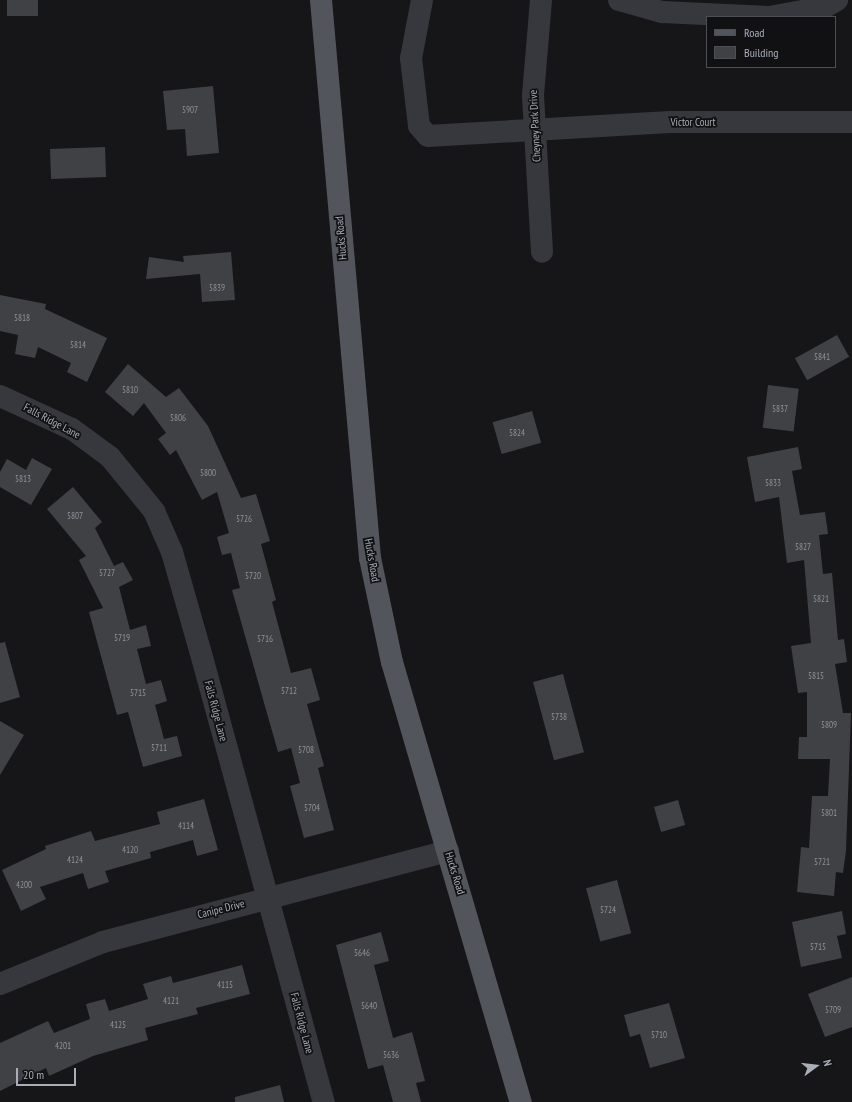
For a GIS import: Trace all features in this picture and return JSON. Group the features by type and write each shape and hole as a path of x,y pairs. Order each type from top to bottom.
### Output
{"main road":[{"name":"Hucks Road","path":"321,0 364,516 392,662 521,1102"}],"street":[{"name":"Victor Court","path":"422,0 411,58 419,126 428,136 670,122 852,122"},
{"name":"Cheyney Park Drive","path":"541,0 533,68 534,129 542,252"},
{"path":"619,0 662,12 708,8 796,14 837,0"},
{"name":"Falls Ridge Lane","path":"0,396 72,429 104,452 134,484 154,511 172,552 324,1102"},
{"name":"Canipe Drive","path":"0,984 103,942 267,897 448,852"}],"building":[{"path":"7,0 38,0 38,16 7,16"},
{"path":"213,86 219,153 187,156 185,129 167,130 163,91"},
{"path":"105,147 106,177 51,179 50,149"},
{"path":"231,252 235,300 202,302 200,274 146,279 149,257 184,262 183,256"},
{"path":"0,295 46,304 45,309 107,338 87,382 67,372 71,363 38,347 35,358 15,354 18,335 0,331"},
{"path":"837,335 849,357 807,380 795,358"},
{"path":"128,364 166,397 179,388 208,426 241,498 256,494 270,541 261,544 276,600 272,602 291,673 311,668 320,700 307,704 324,766 318,768 334,830 304,838 290,786 300,783 291,748 278,752 232,590 240,588 231,553 222,555 217,537 229,533 217,492 202,500 176,450 170,455 158,439 166,433 144,403 133,416 105,392"},
{"path":"768,385 799,389 794,431 763,428"},
{"path":"532,411 541,443 502,454 493,422"},
{"path":"798,447 802,469 792,471 800,515 825,512 828,534 819,535 823,574 832,573 838,640 844,639 847,662 835,664 843,713 851,713 846,851 843,873 836,872 834,896 797,892 801,847 809,848 812,796 828,796 830,759 798,759 799,737 807,737 807,692 798,693 791,646 811,643 804,560 787,563 779,497 755,502 747,457"},
{"path":"32,458 52,469 31,505 0,487 0,472 7,459 26,470"},
{"path":"73,487 102,522 95,528 114,566 123,562 133,580 119,587 130,630 146,625 151,646 137,649 146,684 161,680 167,701 155,705 164,739 177,736 182,756 143,767 128,712 117,715 89,612 103,608 79,560 86,556 47,509"},
{"path":"5,642 20,697 0,703 0,643"},
{"path":"563,674 584,752 554,760 533,682"},
{"path":"0,721 24,735 0,775"},
{"path":"204,799 218,850 197,856 193,840 150,852 151,858 105,871 109,882 88,889 83,873 40,887 46,899 21,911 2,870 46,849 45,846 91,831 95,841 160,824 157,812"},
{"path":"678,800 685,825 661,832 654,807"},
{"path":"617,880 631,933 600,941 586,888"},
{"path":"842,911 846,934 837,936 842,958 801,967 792,922"},
{"path":"381,932 389,961 374,965 393,1038 412,1032 425,1081 416,1083 421,1102 393,1102 383,1065 368,1069 336,945"},
{"path":"242,965 250,994 196,1008 198,1014 145,1028 148,1040 93,1056 49,1076 46,1068 0,1091 0,1043 48,1021 54,1033 90,1019 86,1004 105,999 109,1011 148,999 143,984 171,976 173,983"},
{"path":"852,977 852,1027 825,1037 808,994"},
{"path":"669,1003 685,1058 650,1068 640,1034 630,1037 624,1015"},
{"path":"280,1085 284,1102 235,1102 235,1097"}]}
